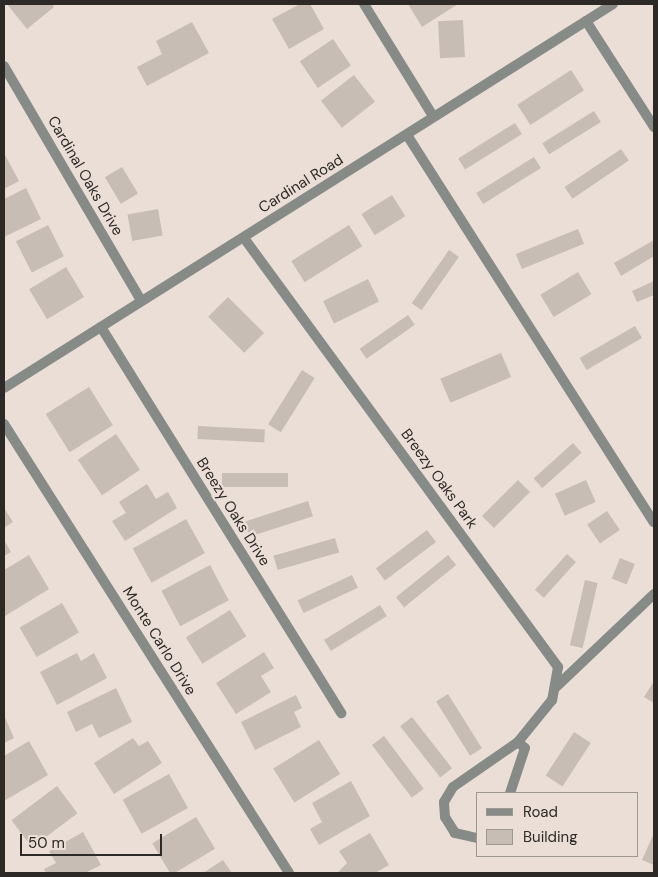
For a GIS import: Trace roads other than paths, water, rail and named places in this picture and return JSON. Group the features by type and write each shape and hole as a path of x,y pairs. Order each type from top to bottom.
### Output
{"street":[{"path":"364,4 433,116"},
{"name":"Cardinal Road","path":"4,388 613,4"},
{"path":"586,21 654,127"},
{"name":"Cardinal Oaks Drive","path":"4,66 141,300"},
{"path":"407,135 654,522"},
{"name":"Breezy Oaks Park","path":"244,238 558,667 556,687"},
{"name":"Breezy Oaks Drive","path":"100,327 341,713"},
{"name":"Monte Carlo Drive","path":"4,424 289,873"},
{"path":"476,838 455,833 444,817 444,802 453,787 518,742 556,687 654,594"},
{"path":"510,792 525,748 518,742"}]}
